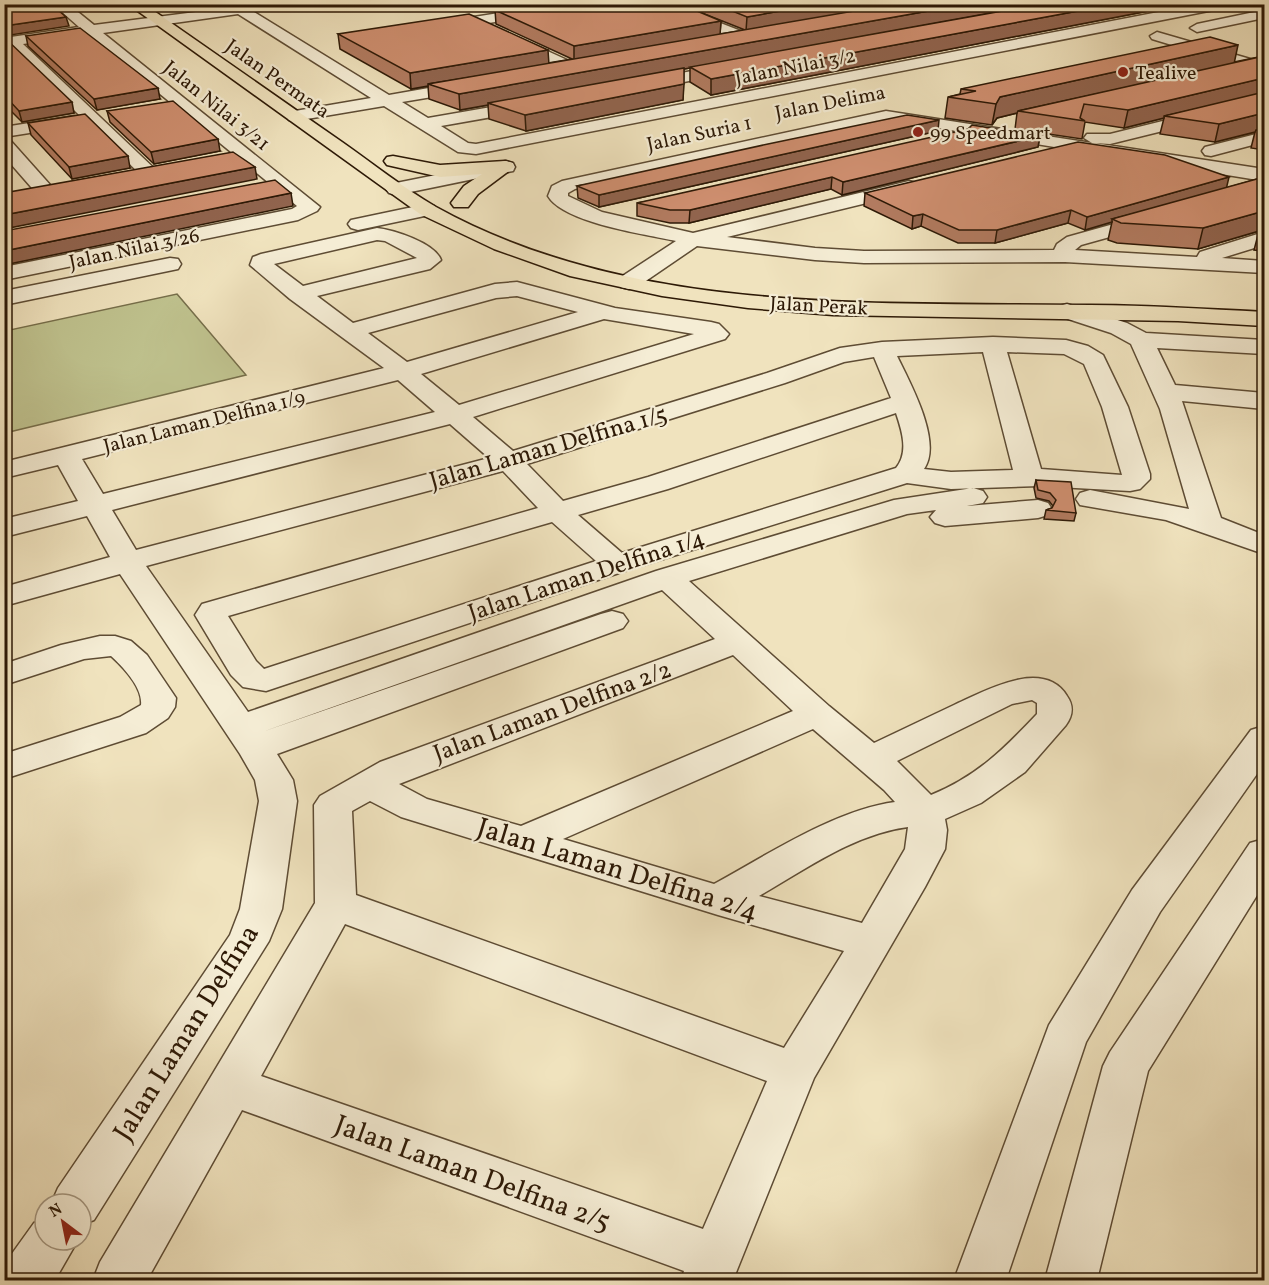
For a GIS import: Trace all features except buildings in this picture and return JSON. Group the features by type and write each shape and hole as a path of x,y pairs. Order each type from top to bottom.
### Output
{"main road":[{"name":"Jalan Permata","path":"134,4 396,189"},
{"name":"Jalan Permata","path":"162,4 202,31"},
{"name":"Jalan Permata","path":"302,98 339,124"},
{"path":"426,183 388,158 440,171 514,165"},
{"path":"461,203 471,190 514,165"},
{"name":"Jalan Perak","path":"426,183 494,222 549,243 602,258 720,280 836,291 1171,295 1264,301"},
{"name":"Jalan Perak","path":"396,189 427,210 468,231 526,254 579,271 710,296 835,308 1177,313 1264,319"}],"street":[{"path":"416,30 586,4"},
{"path":"658,4 752,37 711,44"},
{"path":"1162,4 1228,22"},
{"name":"Jalan Nilai 3/2","path":"235,7 464,147 476,149 1224,4"},
{"path":"8,41 182,18 235,7"},
{"name":"Jalan Nilai 3/21","path":"59,11 91,30 310,207 304,212 264,221"},
{"path":"1262,63 1151,37 1264,15"},
{"path":"473,21 579,67 550,72"},
{"path":"1014,28 1048,39"},
{"path":"1178,32 1230,44 1262,63"},
{"path":"8,41 149,172"},
{"path":"301,48 324,44"},
{"path":"1170,57 1203,50"},
{"path":"871,55 930,76"},
{"path":"1225,74 1262,63"},
{"path":"618,89 745,66"},
{"path":"636,68 713,104"},
{"path":"295,116 492,82"},
{"path":"875,98 895,106 1103,139 1264,101"},
{"path":"426,124 550,102"},
{"path":"160,107 183,104"},
{"path":"852,104 886,116 1264,175"},
{"path":"1174,106 1203,116"},
{"path":"4,132 115,114"},
{"name":"Jalan Suria 1","path":"596,217 561,201 558,196 559,190 569,184 886,116"},
{"path":"1003,123 1021,119"},
{"path":"931,141 977,130"},
{"path":"1124,135 1264,161"},
{"path":"1211,152 1264,137"},
{"path":"4,144 36,193 68,187"},
{"path":"752,145 784,159"},
{"path":"1028,158 1074,147"},
{"path":"224,158 246,154"},
{"path":"396,189 514,165"},
{"path":"126,176 170,168"},
{"path":"260,188 282,183"},
{"path":"836,183 866,197"},
{"path":"629,282 693,238 924,183"},
{"path":"1242,193 1264,187"},
{"path":"596,217 631,209"},
{"path":"251,247 427,210"},
{"path":"1065,256 1064,248 1074,241 1175,212"},
{"path":"596,217 693,238 767,249 864,257 1065,256 1264,267"},
{"name":"Jalan Nilai 3/26","path":"4,274 53,255 264,221"},
{"path":"298,294 422,264 430,260 429,256 390,236 377,234 264,260 261,265 298,294 403,371 509,461 558,512 617,564"},
{"path":"1188,261 1264,238"},
{"path":"4,298 192,259"},
{"path":"4,528 454,414 717,334 711,329 605,312 518,289 504,289 350,331"},
{"name":"Jalan Laman Delfina 1/9","path":"4,470 403,371 605,312"},
{"path":"1067,312 1119,328 1141,340 1264,347"},
{"path":"1177,313 1147,327 1141,340 1169,400 1203,531 1264,563"},
{"path":"993,344 1034,493"},
{"name":"Jalan Laman Delfina 1/5","path":"4,597 509,461 776,378 840,355 882,349 993,344 1066,347 1079,351 1094,360 1115,407 1136,479 1130,483 1034,493"},
{"path":"882,349 906,402 918,450 916,462 906,474 926,479 1034,493"},
{"path":"1169,400 1264,401"},
{"path":"1169,400 1264,414"},
{"path":"558,512 658,483 906,402"},
{"name":"Jalan Laman Delfina","path":"66,455 128,562 274,780 278,801 261,909 248,940 229,974 84,1192"},
{"name":"Jalan Laman Delfina 1/4","path":"558,512 213,610 211,615 243,668 255,679 266,680 617,564 906,474"},
{"path":"248,738 676,586 879,531 920,521 970,514 1034,493"},
{"path":"1071,503 1176,531 1203,531 1264,544"},
{"path":"676,586 817,714 897,781 925,812 928,830 925,849 794,1071 711,1269"},
{"name":"Jalan Laman Delfina 2/2","path":"336,904 333,805 368,784 415,762 738,642"},
{"path":"4,675 100,646 122,648 157,692 160,700 156,710 147,718 4,767"},
{"path":"717,900 836,835 885,817 925,812 968,794 1012,763 1054,717 1055,700 1046,693 1032,689 1006,694 872,759"},
{"path":"525,840 817,714"},
{"path":"980,1281 1065,1038 1146,901 1264,738"},
{"name":"Jalan Laman Delfina 2/4","path":"368,784 414,808 717,900 872,942"},
{"path":"1071,1281 1126,1066 1264,853"},
{"path":"119,1281 336,904 558,987 794,1071"},
{"name":"Jalan Laman Delfina 2/5","path":"231,1086 711,1269"},
{"path":"25,1281 44,1252"}],"green space":[{"path":"177,294 246,375 5,433 5,331"}],"place":[{"name":"Tealive","path":"1123,72"},
{"name":"99 Speedmart","path":"918,132"}]}
